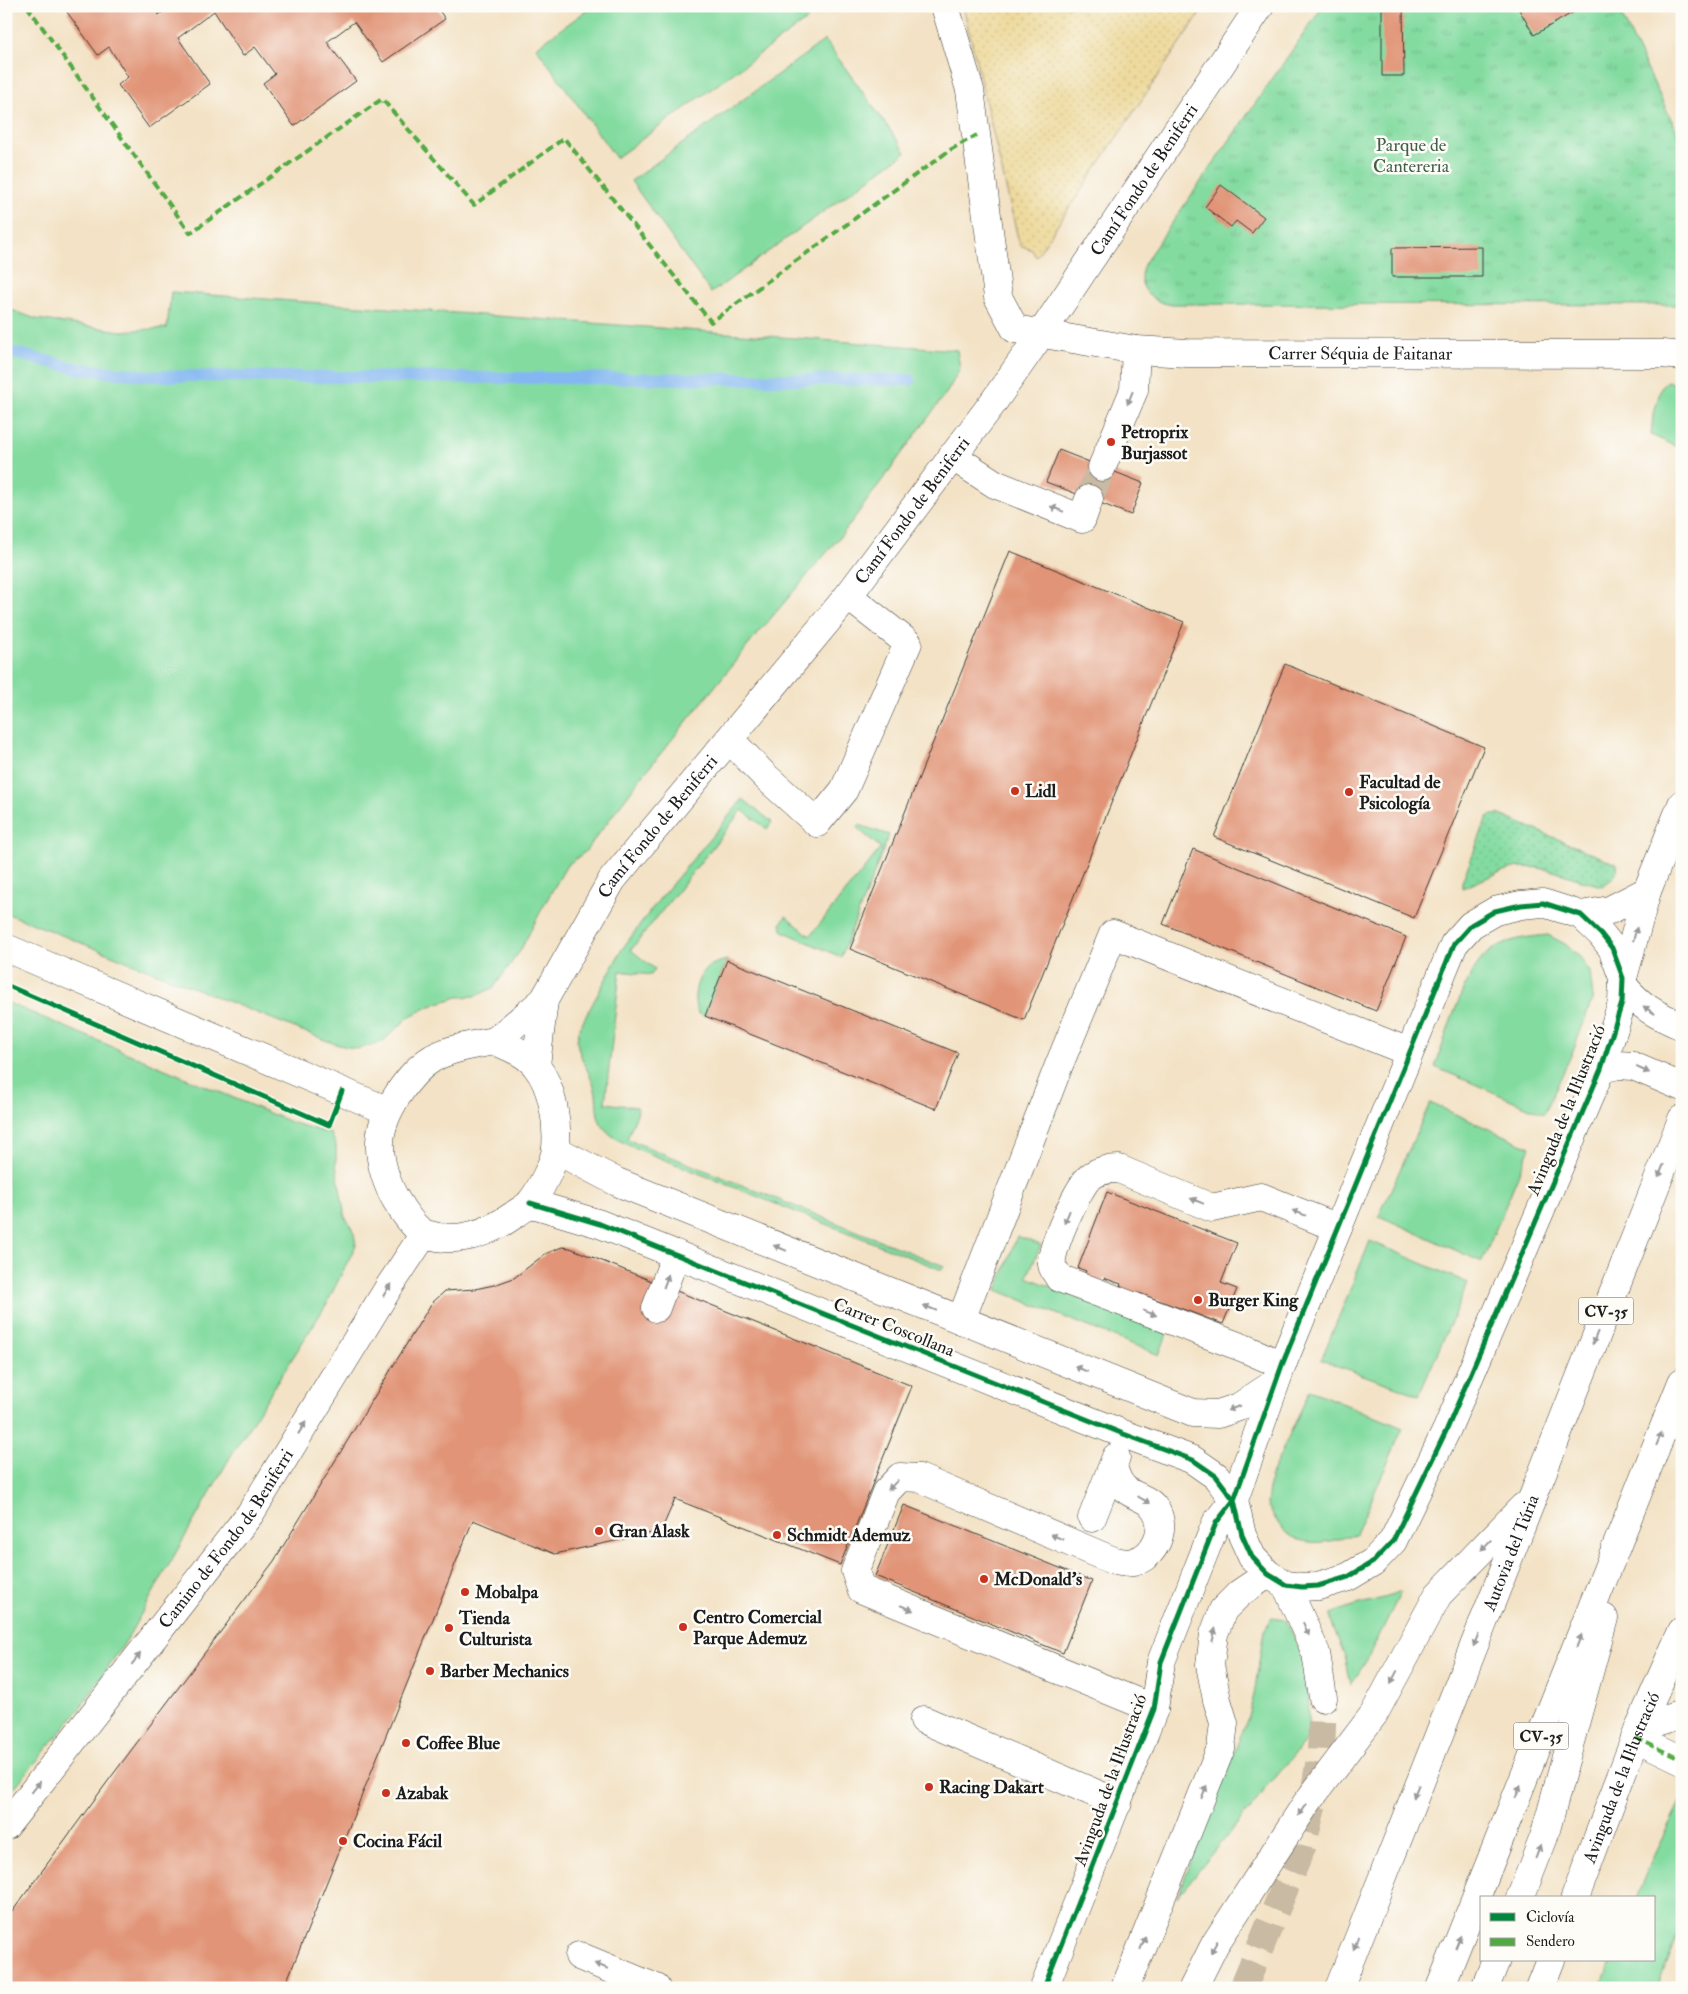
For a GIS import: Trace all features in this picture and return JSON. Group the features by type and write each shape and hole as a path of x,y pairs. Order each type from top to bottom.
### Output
{"main road":[{"name":"Carrer Séquia de Faitanar","path":"946,6 970,90 998,297 1015,328 1136,350 1187,353 1662,354 1682,356"},
{"name":"Camí Fondo de Beniferri","path":"495,1041 544,1000 612,880 848,596 952,456 1041,334 1260,6"},
{"path":"1102,467 1134,390 1136,350"},
{"path":"952,456 995,484 1082,519 1090,499"},
{"path":"730,740 766,777 817,823 844,790 908,643 848,596"},
{"name":"Avinguda de la Il·lustració","path":"1277,1580 1302,1587 1318,1586 1348,1577 1373,1562 1393,1542 1447,1429 1602,1069 1622,1003 1623,982 1647,891 1682,804"},
{"name":"Avinguda de la Il·lustració","path":"1581,915 1610,910 1647,891"},
{"name":"Avinguda de la Il·lustració","path":"1044,1988 1154,1709 1161,1662 1216,1523 1234,1500 1279,1374 1454,944 1471,925 1495,911 1521,905 1543,903 1581,915 1601,934 1612,948 1623,982"},
{"path":"961,1320 1113,934 1409,1052"},
{"path":"6,948 388,1111"},
{"path":"1623,982 1634,1000 1652,1013 1682,1026"},
{"name":"Camí Fondo de Beniferri","path":"536,1065 544,1000"},
{"path":"495,1041 517,1049 536,1065 549,1087 554,1116 556,1150 545,1179 530,1204 501,1224 477,1236 450,1238 424,1234 406,1216 393,1195 384,1170 380,1142 388,1111 409,1079 432,1059 457,1048 495,1041"},
{"path":"1602,1069 1618,1064 1633,1066 1682,1087"},
{"name":"Autovia del Túria","path":"1338,1988 1680,1122"},
{"name":"Carrer Coscollana","path":"556,1150 616,1182 1193,1413 1218,1414 1239,1407 1279,1374"},
{"path":"1279,1374 1246,1349 1059,1278 1052,1265 1052,1251 1080,1186 1090,1176 1105,1169 1119,1169 1212,1208 1261,1197 1338,1228"},
{"name":"Carrer Coscollana","path":"530,1204 600,1224 1121,1433 1193,1460 1216,1476 1234,1500"},
{"name":"Camino de Fondo de Beniferri","path":"6,1826 250,1514 424,1234"},
{"path":"656,1308 676,1254"},
{"name":"CV-35","path":"1440,1988 1682,1382"},
{"path":"1092,1518 1113,1466 1121,1433"},
{"path":"1113,1466 1122,1487 1149,1502 1156,1509 1159,1519 1159,1538 1152,1550 1138,1560 1123,1563 1114,1561 919,1478 900,1477 886,1492 855,1571 861,1589 1154,1709"},
{"path":"1521,1896 1544,1837 1641,1484"},
{"path":"1193,1988 1216,1944 1306,1804 1374,1714 1438,1595 1532,1497"},
{"path":"1234,1500 1242,1535 1252,1557 1277,1580 1316,1653 1323,1698"},
{"path":"1125,1988 1221,1748 1224,1723 1210,1665 1214,1634 1223,1610 1240,1593 1277,1580"},
{"name":"Avinguda de la Il·lustració","path":"1576,1896 1638,1733 1682,1631"},
{"path":"1638,1733 1682,1714"},
{"path":"924,1720 1118,1803"},
{"path":"1638,1733 1682,1760"},
{"path":"579,1956 656,1988"},
{"path":"1485,1988 1495,1962"}],"green space":[{"path":"593,6 799,6 808,19 616,158 536,47"},
{"name":"Parque de Cantereria","path":"1323,6 1617,6 1682,142 1682,305 1168,304 1152,297 1144,288 1141,277 1149,256"},
{"path":"825,40 906,152 711,293 631,181"},
{"path":"171,292 957,350 960,369 947,392 844,532 755,637 640,779 585,852 567,865 520,951 494,987 476,996 458,997 435,1004 410,1016 381,1043 357,1049 335,1044 6,913 6,308 36,319 121,331 167,328"},
{"path":"1666,382 1682,383 1682,449 1651,435 1653,416 1662,385"},
{"path":"743,799 772,822 767,829 742,810 631,950 655,969 651,975 620,971 605,1103 636,1107 638,1111 627,1139 944,1266 942,1270 630,1146 611,1135 600,1122 594,1087 577,1042 580,1027 622,949 657,902"},
{"path":"1498,814 1617,864 1616,875 1602,886 1554,871 1525,867 1509,869 1462,888 1462,882 1488,816"},
{"path":"859,825 889,835 841,957 787,933 782,930 781,923 786,916 810,936 881,848 857,828"},
{"path":"1548,935 1565,944 1580,957 1590,972 1593,997 1574,1049 1544,1114 1435,1067 1457,1005 1480,961 1489,952 1510,941"},
{"path":"727,960 705,1016 698,1013 695,997 699,980 709,966"},
{"path":"6,1002 293,1123 331,1134 336,1145 336,1165 345,1217 353,1229 356,1245 326,1305 232,1454 124,1644 78,1711 14,1788 6,1795"},
{"path":"1430,1103 1530,1147 1482,1262 1379,1216"},
{"path":"1017,1236 1041,1245 1027,1277 1167,1334 1159,1355 997,1290"},
{"path":"1370,1241 1468,1283 1419,1395 1321,1360"},
{"path":"1310,1390 1403,1428 1356,1534 1322,1542 1296,1539 1285,1532 1267,1505 1270,1477"},
{"path":"1401,1592 1368,1658 1351,1685 1346,1660 1331,1621 1331,1614"},
{"path":"1272,1618 1286,1620 1299,1648 1307,1678 1309,1699 1308,1738 1177,1897 1247,1720 1254,1695 1264,1630"},
{"path":"1682,1798 1682,1926 1657,1988 1600,1988 1610,1962 1656,1962 1656,1896 1637,1896 1651,1861"}],"sand":[{"path":"963,6 1205,6 1036,257 1032,250 1020,245"}],"building":[{"path":"75,6 153,6 159,15 171,6 302,6 304,8 306,6 436,6 445,19 383,62 354,22 327,42 356,81 294,126 263,83 275,74 255,47 243,56 214,11 178,38 210,84 149,128 118,85 128,77 109,47 98,55 67,12"},
{"path":"1382,6 1403,6 1404,76 1382,76"},
{"path":"1517,6 1584,6 1534,35"},
{"path":"1221,185 1264,217 1252,233 1236,221 1231,227 1205,207"},
{"path":"1482,247 1482,277 1392,277 1392,248"},
{"path":"1059,450 1143,483 1131,515 1046,482"},
{"name":"Lidl","path":"1010,551 1184,622 1024,1020 850,949"},
{"name":"Facultad de Psicología","path":"1285,664 1484,747 1414,918 1214,837"},
{"path":"1193,849 1406,937 1376,1011 1163,924"},
{"path":"727,960 958,1053 936,1109 705,1016"},
{"path":"1107,1192 1237,1243 1221,1283 1237,1289 1223,1324 1139,1293 1136,1299 1118,1293 1121,1284 1104,1278 1101,1286 1083,1279 1086,1271 1078,1268"},
{"path":"562,1247 570,1248 912,1386 840,1565 675,1499 661,1531 555,1554 473,1520 284,1988 6,1988 6,1920 274,1561 431,1304 445,1291 475,1289 514,1278 545,1254"},
{"name":"McDonald's","path":"904,1505 1092,1581 1063,1653 875,1576"}],"waterway":[{"path":"6,351 79,369 152,376 910,380"}],"tunnel":[{"path":"1089,499 1102,467"},
{"path":"1243,1988 1302,1847 1313,1803 1321,1752 1323,1698"}],"marked path":[{"path":"27,6 190,233 382,99 474,205 564,138 711,322 950,150 977,135"},
{"path":"1636,1738 1682,1760"}],"cycle path":[{"path":"530,1203 600,1224 1121,1433 1193,1460 1216,1476 1234,1500 1242,1535 1252,1557 1268,1574 1286,1585 1318,1586 1348,1577 1373,1562 1393,1541 1447,1429 1601,1069 1622,1003 1623,978 1612,948 1601,934 1581,915 1543,903 1521,905 1495,911 1471,925 1454,944 1282,1365 1234,1500 1216,1523 1161,1662 1154,1709 1044,1988"},
{"path":"6,985 329,1125 342,1091"}],"place":[{"name":"Petroprix Burjassot","path":"1111,442"},
{"name":"Lidl","path":"1015,791"},
{"name":"Facultad de Psicología","path":"1349,792"},
{"name":"Burger King","path":"1198,1300"},
{"name":"Gran Alask","path":"599,1531"},
{"name":"Schmidt Ademuz","path":"777,1535"},
{"name":"McDonald's","path":"984,1579"},
{"name":"Mobalpa","path":"465,1592"},
{"name":"Centro Comercial Parque Ademuz","path":"683,1627"},
{"name":"Tienda Culturista","path":"449,1628"},
{"name":"Barber Mechanics","path":"430,1671"},
{"name":"Coffee Blue","path":"406,1743"},
{"name":"Racing Dakart","path":"929,1787"},
{"name":"Azabak","path":"386,1793"},
{"name":"Cocina Fácil","path":"343,1841"}]}
